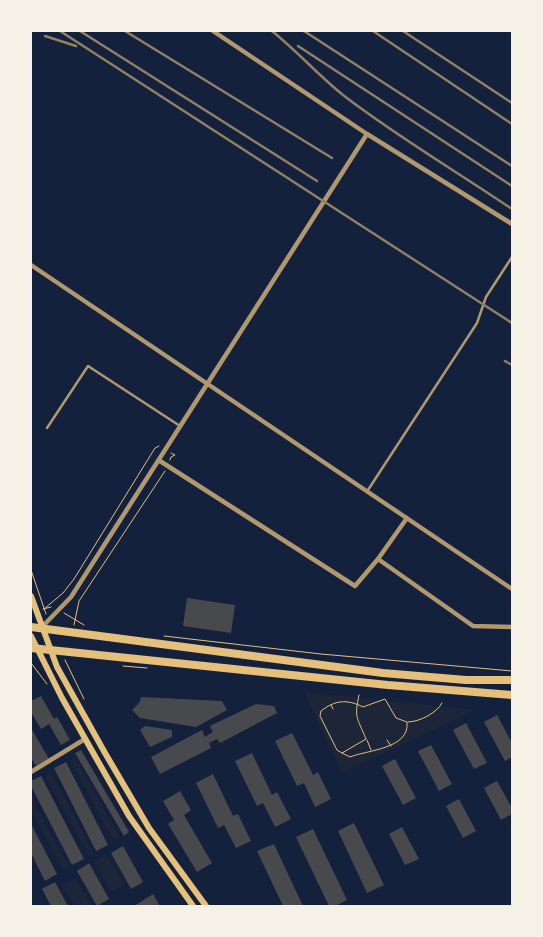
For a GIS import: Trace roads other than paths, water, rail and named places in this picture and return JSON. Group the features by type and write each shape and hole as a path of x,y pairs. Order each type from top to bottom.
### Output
{"main road":[{"path":"31,596 49,650 149,828 206,906"},
{"path":"31,627 222,654 383,673 466,680 512,680"},
{"path":"31,636 33,648 129,816 193,906"},
{"path":"33,648 388,686 512,695"}],"street":[{"path":"213,31 367,134 512,224"},
{"path":"42,628 71,597 160,461 163,452 167,450 208,386 367,134"},
{"path":"31,265 208,386 368,490 512,589"},
{"path":"160,461 355,586 378,559 407,518"},
{"path":"378,559 473,626 512,627"},
{"path":"31,772 85,739"}],"lane":[{"path":"368,490 477,323 486,297 512,258"},
{"path":"47,428 88,366 181,427"}],"railway":[{"path":"60,31 512,323"},
{"path":"80,31 317,181"},
{"path":"125,31 332,158"},
{"path":"272,31 343,95 363,110 512,209"},
{"path":"304,31 512,166"},
{"path":"373,31 512,124"},
{"path":"403,31 512,103"},
{"path":"45,36 76,46"},
{"path":"298,46 512,186"},
{"path":"505,361 512,365"}]}
